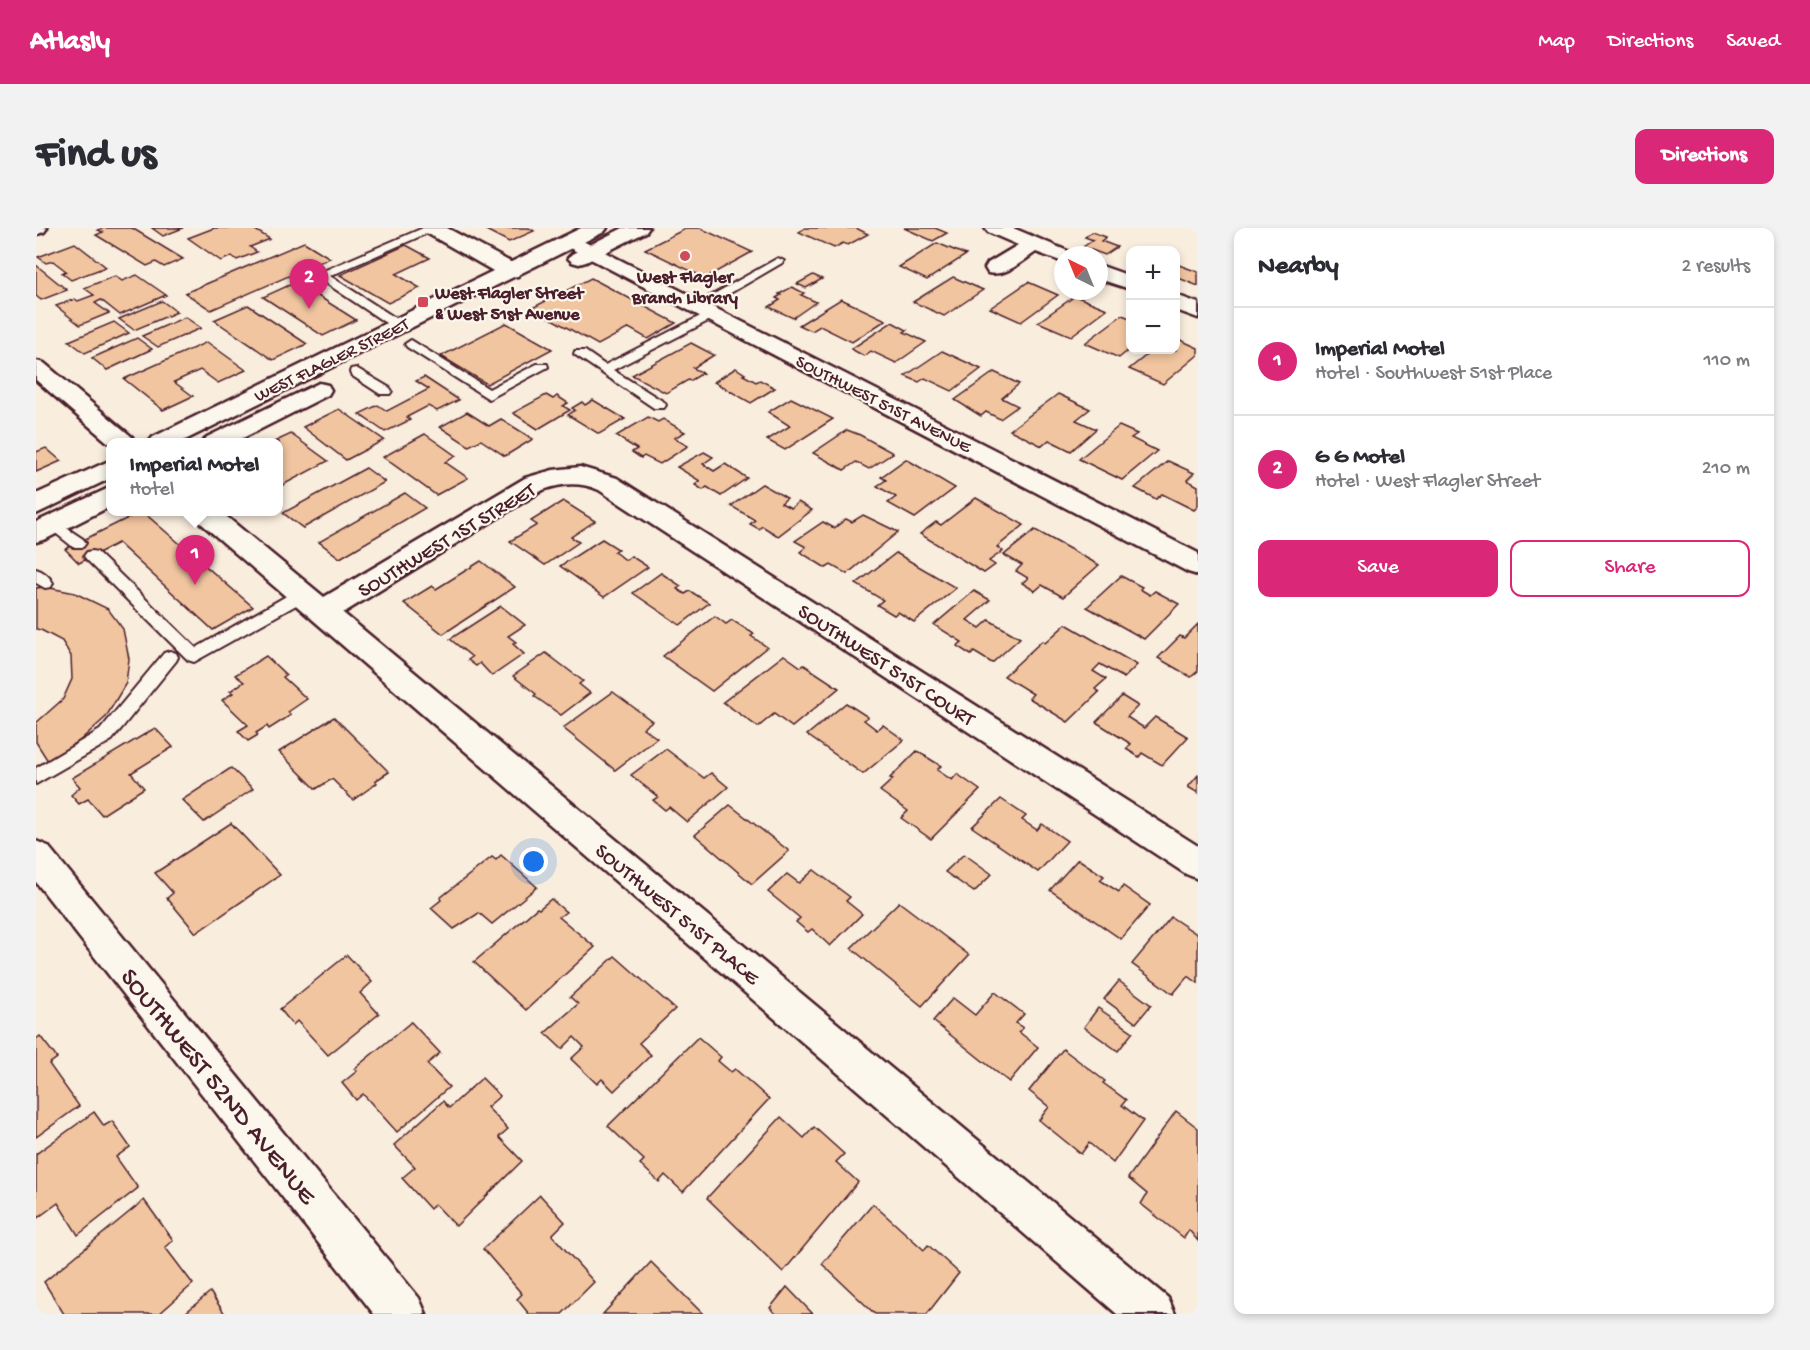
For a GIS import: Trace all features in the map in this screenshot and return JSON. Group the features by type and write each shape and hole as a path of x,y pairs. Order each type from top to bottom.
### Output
{"street":[{"path":"433,228 510,271 482,307"},
{"name":"WEST FLAGLER STREET","path":"223,438 386,351 510,271 587,240 639,228"},
{"path":"995,228 1054,252"},
{"name":"WEST FLAGLER STREET","path":"172,438 386,351 482,307 587,240"},
{"name":"SOUTHWEST 51ST AVENUE","path":"587,240 704,310 1198,565"},
{"path":"996,268 1034,244"},
{"path":"1108,274 1126,281"},
{"path":"1180,304 1198,311"},
{"path":"36,368 118,438"},
{"path":"42,521 106,472"},
{"name":"SOUTHWEST 1ST STREET","path":"311,603 521,491 550,478 573,474"},
{"name":"SOUTHWEST 51ST COURT","path":"573,474 589,476 608,484 1198,864"},
{"path":"80,511 106,486"},
{"path":"42,521 80,511 106,498"},
{"name":"SOUTHWEST 51ST PLACE","path":"209,516 1152,1314"},
{"name":"SOUTHWEST 52ND AVENUE","path":"36,856 403,1314"}],"lane":[{"path":"433,228 325,274 323,277 386,351 489,395 542,367"},
{"path":"604,370 704,310 778,261"},
{"path":"385,391 386,351"},
{"path":"580,354 659,405"},
{"path":"42,521 78,543"},
{"path":"92,556 194,656 311,603"},
{"path":"36,777 106,735 170,657"}],"building":[{"path":"132,228 183,259 164,267 156,262 147,266 96,235 103,232 98,230"},
{"path":"152,228 183,228 163,236"},
{"path":"214,228 252,228 270,239 250,247 257,252 237,260 232,256 221,261 188,238"},
{"path":"482,228 529,228 534,231 509,242"},
{"path":"687,228 700,228 752,252 705,278 645,249"},
{"path":"805,228 856,228 868,234 848,245 843,243 834,248 799,232"},
{"path":"904,228 935,228 947,233 933,241"},
{"path":"1092,232 1106,237 1101,241 1117,247 1108,253 1108,246 1084,246 1093,240 1085,237"},
{"path":"304,242 330,258 211,310 185,293"},
{"path":"75,243 106,267 71,280 62,273 66,271 53,261 46,263 38,257"},
{"path":"937,243 966,255 927,280 899,267"},
{"path":"406,245 430,258 396,274 420,288 388,303 340,275"},
{"path":"36,265 67,290 41,300 36,296"},
{"path":"1180,265 1198,272 1198,286 1180,279"},
{"path":"137,275 166,295 120,315 101,300 95,303 109,313 80,325 56,306 94,295 84,288 115,276 122,281"},
{"path":"813,275 822,279 806,288 797,284"},
{"path":"953,277 983,290 944,316 913,302"},
{"path":"591,278 676,323 648,339 629,328 598,345 532,308"},
{"path":"296,282 356,320 323,336 263,297"},
{"path":"1028,282 1054,293 1054,298 1021,322 990,308"},
{"path":"792,287 804,293 801,295 816,302 793,318 769,307 780,300 776,298 781,295 779,294"},
{"path":"841,299 886,320 852,342 820,326 812,331 799,325"},
{"path":"1069,300 1085,300 1107,309 1071,336 1038,322"},
{"path":"162,301 177,312 134,330 119,319"},
{"path":"248,305 307,344 273,360 214,320"},
{"path":"1122,315 1126,316 1126,352 1119,358 1085,343"},
{"path":"185,317 201,328 158,347 142,336"},
{"path":"114,322 129,333 85,353 69,341"},
{"path":"892,322 907,330 904,332 926,342 896,363 871,351 864,356 851,349"},
{"path":"506,323 552,349 487,384 441,356"},
{"path":"137,338 152,349 107,370 92,358"},
{"path":"1180,340 1198,348 1198,355 1163,384 1129,369 1148,354 1180,354"},
{"path":"207,342 246,370 218,383 200,370 174,382 193,396 163,410 124,379"},
{"path":"691,343 714,355 693,368 703,373 690,381 666,393 632,375"},
{"path":"942,351 981,369 952,391 925,378 919,382 905,376"},
{"path":"736,368 756,382 760,380 775,388 751,403 714,382"},
{"path":"994,372 1019,384 1002,398 1018,406 1000,419 986,412 981,416 955,400"},
{"path":"424,377 459,400 437,411 428,406 407,417 410,420 385,432 359,414 378,405 387,411 429,389 416,381"},
{"path":"1058,394 1090,409 1076,420 1096,429 1071,451 1049,440 1042,446 1010,430"},
{"path":"546,395 553,399 557,396 568,403 563,406 570,410 538,429 513,413"},
{"path":"791,398 833,419 785,450 767,440 790,426 768,412"},
{"path":"593,400 625,419 599,434 568,415 575,410 572,408 582,402 585,405"},
{"path":"339,409 384,440 346,460 303,427"},
{"path":"467,412 489,426 501,419 533,439 505,456 481,440 469,446 440,427"},
{"path":"648,417 658,422 663,419 685,432 674,438 688,446 660,464 644,456 641,458 632,452 637,449 616,436"},
{"path":"1119,426 1137,434 1131,438 1157,451 1122,480 1079,459"},
{"path":"847,430 893,453 869,469 856,462 844,470 813,453"},
{"path":"291,434 328,461 283,485 282,438"},
{"path":"425,434 456,456 445,462 468,478 436,495 383,457"},
{"path":"46,448 61,461 36,472 36,452"},
{"path":"704,452 713,457 703,464 714,471 725,464 747,478 721,496 707,487 703,490 695,485 700,481 677,467"},
{"path":"906,459 955,488 915,518 888,503 896,497 877,486 886,480 881,477"},
{"path":"1168,461 1194,473 1187,480 1198,486 1198,506 1194,510 1162,494 1156,499 1135,488"},
{"path":"366,468 385,482 303,528 283,513"},
{"path":"762,484 787,498 781,503 791,508 798,502 812,510 778,536 762,526 759,529 750,524 755,520 731,506"},
{"path":"405,493 425,508 340,558 319,542"},
{"path":"976,498 1024,525 997,547 1003,551 989,561 995,565 984,573 920,534 936,522 941,525"},
{"path":"563,501 595,521 571,537 579,542 545,565 510,541 537,525 531,521"},
{"path":"863,515 898,532 847,574 831,565 826,568 800,552 806,547 795,541 823,522 834,528 846,519 852,522"},
{"path":"132,516 148,516 253,607 213,630 118,543 79,563 65,549"},
{"path":"1035,530 1099,565 1063,597 1042,585 1035,591 1022,583 1028,578 1016,571 1022,565 1004,555"},
{"path":"602,539 618,549 614,552 626,560 631,556 648,567 604,597 560,566"},
{"path":"896,553 956,588 914,622 898,612 894,615 877,605 883,600 856,584"},
{"path":"481,561 515,587 443,634 404,603 432,586 436,589"},
{"path":"661,573 681,586 677,589 685,594 690,591 709,603 680,625 633,593"},
{"path":"1121,576 1142,587 1140,589 1150,595 1155,591 1179,604 1144,639 1087,607"},
{"path":"45,587 75,593 108,609 123,629 129,659 126,683 106,717 76,744 48,761 36,742 36,723 63,699 72,679 71,656 62,641 36,629 36,588"},
{"path":"974,591 990,600 967,620 980,628 989,620 1020,638 992,663 974,652 971,655 957,646 962,642 934,625"},
{"path":"501,606 525,625 508,636 516,642 513,644 524,654 492,676 480,663 476,666 468,660 472,657 450,639"},
{"path":"715,616 726,624 732,620 754,634 751,636 767,647 712,691 663,656"},
{"path":"1066,624 1137,665 1124,678 1100,664 1093,671 1106,679 1095,689 1099,692 1068,722 1029,698 1033,694 1004,676 1042,641 1045,643"},
{"path":"1198,624 1198,671 1191,677 1158,658 1180,636 1184,638"},
{"path":"546,653 583,681 579,684 590,693 561,715 534,696 536,694 513,676"},
{"path":"784,655 839,688 792,727 774,714 758,727 723,702"},
{"path":"266,656 286,675 283,677 307,699 288,712 291,715 269,729 267,726 248,741 238,731 248,725 222,700 233,693 230,691 244,682 235,675"},
{"path":"613,692 652,721 643,728 657,738 615,770 563,728"},
{"path":"1122,696 1138,706 1127,717 1144,728 1155,717 1188,737 1162,765 1142,753 1139,757 1126,749 1131,744 1096,722"},
{"path":"846,703 868,717 864,720 877,730 883,725 904,740 863,774 807,735"},
{"path":"334,717 389,772 353,800 332,779 316,789 279,752"},
{"path":"155,728 173,747 131,773 144,788 102,815 88,799 79,804 71,795 80,787 72,778"},
{"path":"666,749 704,778 711,773 728,787 687,822 669,807 665,810 653,800 658,797 631,775"},
{"path":"917,751 941,766 937,770 952,780 957,774 980,790 931,839 901,818 908,811 880,791"},
{"path":"231,768 253,789 204,822 182,800"},
{"path":"1198,775 1198,793 1188,787"},
{"path":"1001,799 1026,816 1022,820 1037,830 1042,824 1067,841 1038,872 972,827"},
{"path":"730,805 789,851 752,884 695,835"},
{"path":"231,823 280,875 196,933 167,898 173,893 155,873"},
{"path":"964,854 992,874 974,892 945,872"},
{"path":"501,855 537,887 492,924 479,913 454,929 431,908 441,900 440,898 492,857 496,860"},
{"path":"1078,859 1104,876 1100,880 1119,892 1123,886 1150,905 1121,939 1050,890"},
{"path":"814,870 850,897 846,901 862,914 830,946 812,929 808,932 796,922 800,918 768,892 787,874 799,883"},
{"path":"551,899 566,912 559,917 595,947 526,1010 474,962 537,908 539,909"},
{"path":"899,902 969,955 922,1006 851,948"},
{"path":"1171,917 1198,935 1198,983 1188,976 1173,994 1132,964"},
{"path":"347,955 372,982 360,993 379,1014 328,1055 297,1021 293,1025 280,1009"},
{"path":"615,956 675,1009 639,1043 651,1055 614,1091 602,1079 597,1084 571,1059 584,1047 574,1037 562,1049 545,1033 578,1004 570,997"},
{"path":"1119,981 1151,1005 1136,1023 1104,999"},
{"path":"995,992 1024,1014 1016,1023 1023,1028 1019,1032 1038,1047 1009,1082 933,1021 953,998 975,1015"},
{"path":"1098,1008 1133,1032 1118,1051 1084,1027"},
{"path":"411,1022 440,1053 427,1064 449,1087 397,1132 363,1094 356,1100 342,1083 357,1071 354,1069"},
{"path":"40,1036 57,1058 49,1064 79,1106 36,1137 36,1039"},
{"path":"698,1037 721,1057 718,1061 731,1072 735,1069 769,1099 683,1192 665,1175 659,1182 640,1164 644,1160 608,1126"},
{"path":"1063,1049 1105,1081 1103,1083 1126,1100 1122,1105 1143,1121 1113,1163 1089,1143 1081,1154 1039,1120 1049,1107 1029,1091"},
{"path":"482,1078 500,1096 487,1107 508,1129 499,1137 522,1161 456,1226 435,1204 430,1209 402,1178 415,1167 394,1145 443,1101 449,1108"},
{"path":"1176,1111 1198,1128 1198,1241 1189,1230 1184,1238 1141,1204 1147,1194 1128,1178"},
{"path":"94,1112 104,1126 112,1121 130,1147 116,1157 138,1188 78,1235 58,1203 36,1219 36,1154"},
{"path":"781,1117 804,1138 814,1127 844,1154 836,1162 858,1182 783,1272 707,1198"},
{"path":"540,1195 565,1222 552,1235 594,1282 562,1314 529,1314 517,1299 522,1294 483,1249"},
{"path":"144,1200 173,1240 165,1247 193,1284 159,1314 64,1314 44,1282"},
{"path":"873,1204 924,1250 928,1245 959,1273 927,1314 875,1314 822,1264"},
{"path":"651,1262 703,1314 603,1314"},
{"path":"787,1287 813,1314 776,1314 770,1308"},
{"path":"210,1292 225,1314 184,1314"}],"place":[{"name":"West Flagler Branch Library","path":"685,256"},
{"name":"West Flagler Street & West 51st Avenue","path":"423,302"},
{"name":"G G Motel","path":"309,309"},
{"name":"Imperial Motel","path":"195,585"}]}
